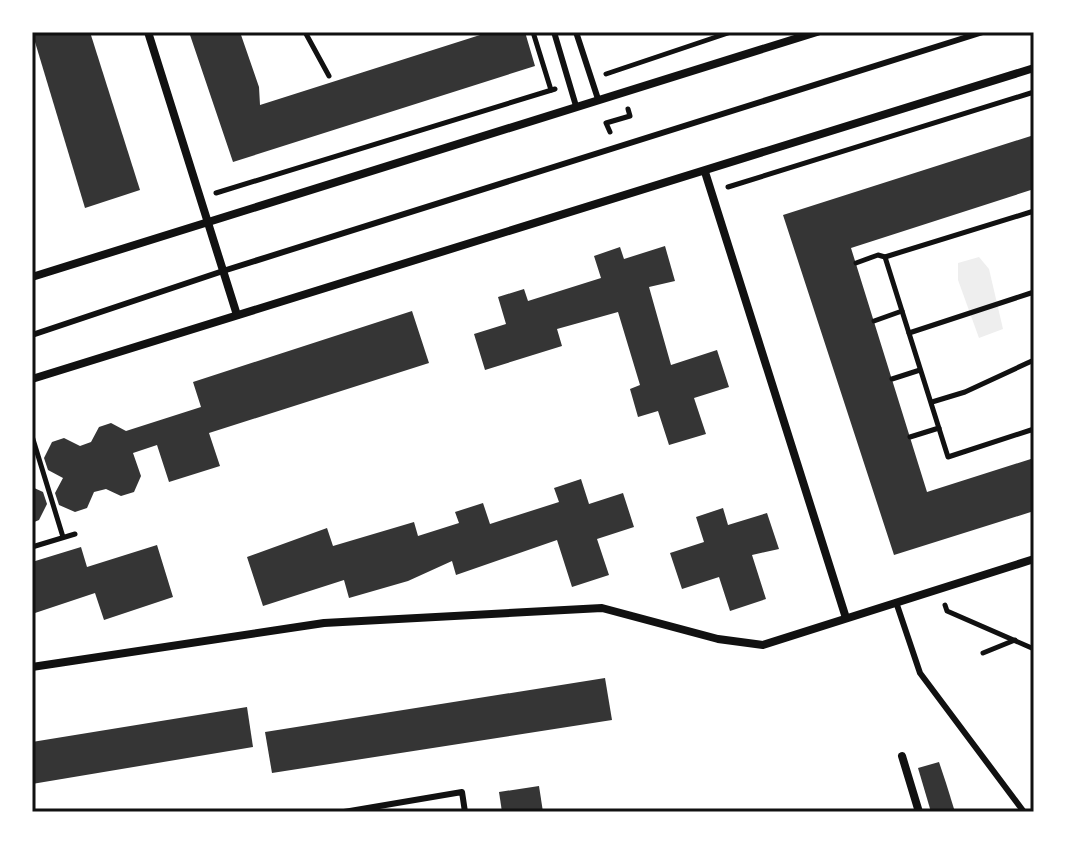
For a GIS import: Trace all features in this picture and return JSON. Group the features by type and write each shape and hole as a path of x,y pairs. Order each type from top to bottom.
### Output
{"street":[{"path":"148,32 237,315"},
{"path":"32,277 817,32"},
{"path":"32,379 1034,68"},
{"path":"705,172 846,618"},
{"path":"32,667 324,623 602,608 718,639 763,645 1034,559"},
{"path":"902,756 919,812"}],"lane":[{"path":"554,32 576,106"},
{"path":"576,32 598,99"},
{"path":"32,335 223,271 983,32"},
{"path":"896,602 920,673 1024,812"},
{"path":"344,812 462,792 465,812"}],"path":[{"path":"305,32 329,76"},
{"path":"533,32 551,90"},
{"path":"591,79 731,32"},
{"path":"201,199 570,85"},
{"path":"712,193 1034,92"},
{"path":"856,263 1034,211"},
{"path":"885,257 948,457 1034,429"},
{"path":"909,333 1034,292"},
{"path":"874,321 902,311"},
{"path":"931,402 965,392 1034,360"},
{"path":"892,379 920,370"},
{"path":"910,437 939,428"},
{"path":"32,436 63,537"},
{"path":"32,547 75,534"},
{"path":"940,589 947,611 1034,649"},
{"path":"983,653 1017,639"}],"shaded area":[{"path":"979,257 989,269 1003,329 979,338 958,280 958,263"}],"building":[{"path":"32,32 90,32 140,190 85,208"},
{"path":"189,32 240,32 259,87 260,105 480,35 479,32 525,32 535,66 233,162"},
{"path":"1034,135 1034,189 851,248 927,492 1034,458 1034,511 894,555 783,215"},
{"path":"665,246 675,281 649,287 671,365 717,350 729,387 694,398 706,434 669,445 658,411 638,417 630,389 640,385 618,312 557,329 562,346 485,370 474,334 506,324 498,297 524,289 528,301 601,278 594,256 620,247 624,259"},
{"path":"412,311 429,363 209,433 220,466 169,482 157,445 133,453 141,476 134,492 121,496 106,489 94,492 87,508 75,512 59,505 55,493 63,478 48,470 44,458 52,442 64,438 80,446 91,442 99,427 111,423 126,431 201,407 193,382"},
{"path":"581,479 589,504 623,493 634,527 597,539 609,575 572,587 557,540 456,575 452,561 408,581 349,598 344,580 263,606 247,557 327,528 333,546 414,522 418,536 459,523 455,512 483,503 490,524 559,502 554,488"},
{"path":"32,487 43,492 47,504 39,520 32,523"},
{"path":"723,508 728,525 767,513 779,549 752,555 766,599 730,611 719,577 682,589 670,553 704,542 696,517"},
{"path":"157,545 173,597 104,620 95,593 32,614 32,562 81,547 87,567"},
{"path":"605,678 612,720 272,773 265,732"},
{"path":"247,707 253,747 32,784 32,742"},
{"path":"939,762 955,812 931,812 918,768"},
{"path":"539,786 543,812 502,812 499,792"}]}
